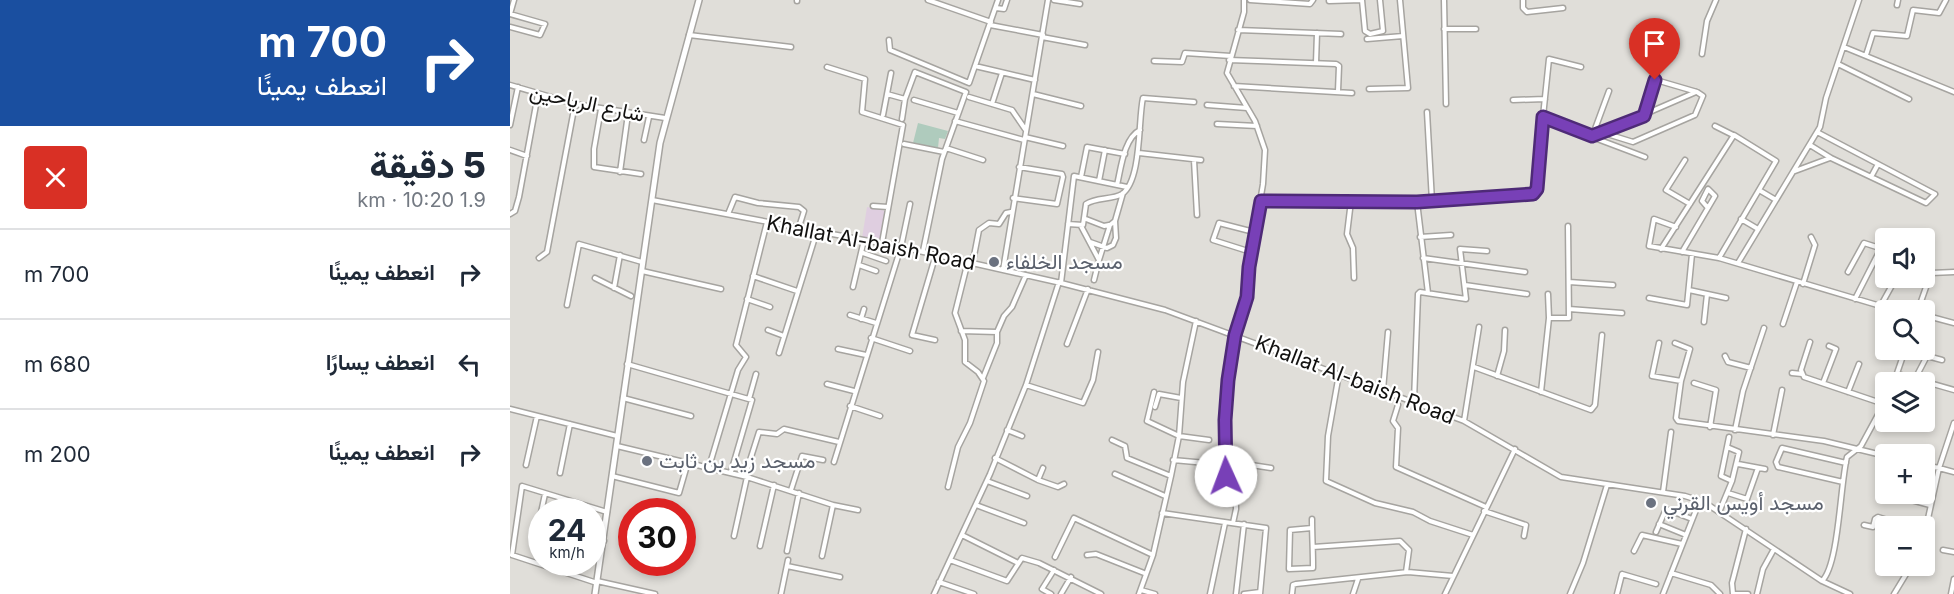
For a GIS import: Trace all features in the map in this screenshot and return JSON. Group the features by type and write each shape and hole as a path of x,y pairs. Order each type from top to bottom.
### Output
{"main road":[{"path":"606,526 622,397 665,118 699,0"},
{"path":"595,594 598,576"}],"street":[{"path":"510,27 540,35 545,24 510,14 513,0"},
{"path":"928,0 990,23 1085,45"},
{"path":"923,251 945,150 998,0"},
{"path":"996,8 1004,9 1007,0"},
{"path":"1003,270 1013,198 1048,0"},
{"path":"1054,0 1080,4"},
{"path":"1236,484 1226,479 1225,399 1235,335 1247,297 1251,252 1261,201 1265,150 1257,126 1227,73 1244,0"},
{"path":"1250,0 1310,4 1314,0"},
{"path":"1329,1 1362,0 1365,31 1370,34 1383,31 1380,0"},
{"path":"1369,89 1407,89 1400,0"},
{"path":"1444,0 1446,104"},
{"path":"1523,0 1522,8 1527,12 1563,8"},
{"path":"1702,54 1707,21 1716,0"},
{"path":"1738,263 1817,132 1859,0"},
{"path":"1866,55 1873,33 1907,36 1914,10 1939,13 1946,0"},
{"path":"1444,29 1476,28"},
{"path":"1238,30 1341,34"},
{"path":"1316,63 1317,33"},
{"path":"688,35 791,46"},
{"path":"1367,39 1403,36"},
{"path":"889,40 890,51 969,83"},
{"path":"1844,47 1954,92"},
{"path":"1154,61 1182,62 1185,53 1338,64 1338,91"},
{"path":"1261,201 1417,202 1534,194 1550,57 1581,67"},
{"path":"1838,64 1909,99"},
{"path":"975,66 1035,80"},
{"path":"827,67 865,79 862,112 903,125 882,243"},
{"path":"902,119 905,99 915,72 966,92"},
{"path":"883,115 891,73"},
{"path":"993,104 1002,73"},
{"path":"1604,133 1632,142 1695,115 1703,98 1697,92 1656,80 1644,116"},
{"name":"شارع الرياحين","path":"510,85 575,104 665,118"},
{"path":"1233,86 1352,93"},
{"path":"510,125 518,87"},
{"path":"1592,136 1609,91"},
{"path":"1592,136 1604,133 1697,92"},
{"path":"510,214 515,211 538,94"},
{"path":"887,94 905,99"},
{"path":"1033,94 1081,106"},
{"path":"969,97 1012,110 1026,129"},
{"path":"1089,242 1109,248 1115,242 1115,221 1139,153 1143,98 1194,102"},
{"path":"1513,100 1545,99"},
{"path":"914,100 958,113"},
{"path":"539,258 547,252 575,104"},
{"path":"1207,105 1248,108"},
{"path":"601,109 594,149 594,168 641,174"},
{"path":"1427,112 1432,201"},
{"path":"620,172 628,114"},
{"path":"644,140 649,117"},
{"path":"1543,117 1645,157"},
{"path":"955,121 1063,146"},
{"path":"1217,124 1257,126"},
{"path":"1715,126 1776,159 1719,258"},
{"path":"1117,184 1130,139 1140,130"},
{"path":"1810,145 1831,158 1926,203 1934,195 1933,191 1817,132"},
{"path":"1661,249 1733,135"},
{"path":"904,144 945,150 982,160"},
{"path":"1081,177 1087,147 1125,154"},
{"path":"510,150 526,156"},
{"path":"1099,181 1105,150"},
{"path":"1139,153 1201,160"},
{"path":"1794,171 1831,158"},
{"path":"1194,160 1197,215"},
{"path":"1685,160 1666,190 1690,204"},
{"path":"1871,177 1878,164"},
{"path":"1013,198 1057,204 1063,177 1062,174 1019,167"},
{"path":"934,594 987,481 1026,386 1060,282 1073,178 1081,177 1127,187"},
{"path":"1682,252 1708,208 1716,194 1708,189 1702,202 1708,208"},
{"path":"1759,190 1776,200"},
{"path":"1082,226 1086,219 1084,207 1089,202 1123,193"},
{"path":"728,214 735,197 758,203 800,207 804,211 799,227"},
{"name":"Khallat Al-baish Road","path":"652,200 969,261 1088,289 1196,321 1464,421 1561,477 1663,492 1700,500 1720,510 1822,581 1850,594"},
{"path":"1351,201 1347,234 1353,248 1354,278"},
{"path":"1417,202 1428,293"},
{"path":"834,462 854,391 901,247 910,204"},
{"path":"873,206 888,207"},
{"path":"983,378 964,363 965,340 955,313 969,261 974,256 979,230 987,224 999,224 1006,213 1011,212"},
{"path":"1086,219 1104,226 1115,221"},
{"path":"1676,227 1653,219 1648,245 1738,263 1875,305"},
{"path":"1741,219 1758,229"},
{"path":"709,467 738,370 746,361 736,345 767,222"},
{"path":"1251,252 1213,240 1219,223 1254,232"},
{"path":"1068,224 1082,226"},
{"path":"1094,280 1110,225"},
{"path":"1082,226 1099,260"},
{"path":"1549,318 1569,319 1568,226"},
{"path":"779,352 817,231"},
{"path":"1420,237 1451,235"},
{"path":"1803,284 1815,244 1811,237"},
{"path":"853,287 864,240"},
{"path":"1848,272 1864,243 1875,246"},
{"path":"567,305 579,244 642,262"},
{"path":"1414,401 1418,294 1428,293 1466,300 1462,248 1487,251"},
{"path":"862,253 885,261"},
{"path":"935,340 912,334 936,254"},
{"path":"1649,298 1687,305 1692,254"},
{"path":"614,288 620,255"},
{"path":"1423,258 1525,272"},
{"path":"1855,299 1875,263"},
{"path":"859,265 876,271"},
{"path":"641,271 721,289"},
{"path":"1922,300 1931,273 1954,272"},
{"path":"948,487 958,447 970,423 983,378 997,343 997,332 1004,316 1012,309 1026,275"},
{"path":"753,276 797,291"},
{"path":"595,278 631,296"},
{"path":"1569,282 1613,285"},
{"path":"1783,324 1797,282"},
{"path":"1465,285 1527,294"},
{"path":"1067,344 1088,289"},
{"path":"1689,290 1726,298"},
{"path":"1541,392 1549,318 1548,294"},
{"path":"1704,322 1707,294"},
{"path":"747,299 770,307"},
{"path":"861,319 864,309"},
{"path":"1569,309 1622,313"},
{"path":"850,315 876,323"},
{"path":"1935,318 1954,323"},
{"path":"1155,594 1140,592 1144,573 1153,555 1171,476 1179,436 1181,398 1196,321"},
{"path":"1464,421 1479,327"},
{"path":"1735,430 1743,392 1764,328"},
{"path":"768,330 784,336"},
{"path":"1497,376 1504,351 1505,330"},
{"path":"960,331 997,332"},
{"path":"1383,390 1388,332"},
{"path":"1474,367 1588,410 1594,408 1602,335"},
{"path":"871,338 910,351"},
{"path":"1802,374 1810,342"},
{"path":"1659,343 1652,376 1681,381"},
{"path":"1675,343 1690,349 1681,381 1677,420 1710,427 1847,446 1875,453"},
{"path":"1823,383 1836,349 1829,346"},
{"path":"838,349 866,354"},
{"path":"1026,386 1083,403 1093,380 1098,352"},
{"path":"1725,356 1728,362 1751,368"},
{"path":"1935,358 1942,360"},
{"path":"627,364 749,399"},
{"path":"1848,392 1859,364"},
{"path":"1792,373 1802,374 1875,402"},
{"path":"732,472 752,402 749,399 756,374"},
{"path":"1339,374 1328,436 1326,481 1344,491 1384,506 1413,512 1430,521 1473,535"},
{"path":"827,384 854,391"},
{"path":"1694,384 1716,390 1710,427"},
{"path":"1935,385 1954,390"},
{"path":"1773,435 1782,390"},
{"path":"1154,392 1146,420 1179,436 1209,440"},
{"path":"1155,407 1159,394 1181,398"},
{"path":"622,397 691,416"},
{"path":"1398,405 1394,421 1398,428 1396,467 1485,509 1526,525 1524,536"},
{"path":"850,406 880,416"},
{"path":"510,409 617,436"},
{"path":"526,465 537,416"},
{"path":"1848,455 1859,449 1875,421"},
{"path":"1928,516 1939,468 1954,423"},
{"path":"560,473 570,424"},
{"path":"734,536 746,476 759,432 777,434 784,429 839,442"},
{"path":"1007,430 1022,436"},
{"path":"1663,492 1671,432"},
{"path":"1729,437 1721,476 1732,481"},
{"path":"1112,440 1126,447 1127,458 1171,476"},
{"path":"616,446 732,472 833,505 858,510"},
{"path":"1822,581 1834,555 1835,526 1848,455 1847,446"},
{"path":"1720,510 1732,481 1739,451 1727,447"},
{"path":"1843,482 1778,467 1776,464 1782,448 1846,463"},
{"path":"1445,594 1515,449"},
{"path":"791,490 802,456 823,460"},
{"path":"995,458 1058,488 1064,484"},
{"path":"1173,460 1217,464 1225,461 1271,468"},
{"path":"612,476 679,493 688,462"},
{"path":"1233,523 1236,509 1235,462"},
{"path":"1214,484 1217,464"},
{"path":"1737,464 1765,469"},
{"path":"1935,467 1954,472"},
{"path":"1038,480 1043,468"},
{"path":"1728,493 1747,500 1758,468"},
{"path":"1114,474 1165,496"},
{"path":"987,481 1027,496"},
{"path":"760,546 774,485"},
{"path":"1570,594 1583,563 1607,485"},
{"path":"608,512 522,486 511,555 597,582 655,594"},
{"path":"787,551 799,493"},
{"path":"544,498 545,494"},
{"path":"1663,594 1700,500"},
{"path":"822,556 833,505"},
{"path":"976,505 1024,523"},
{"path":"1656,532 1666,509 1692,519"},
{"path":"1162,513 1266,529 1260,593 1244,594"},
{"path":"1055,557 1074,518 1153,555"},
{"path":"1312,519 1313,548 1312,569 1289,569 1290,530 1312,528"},
{"path":"1864,525 1873,527 1875,519"},
{"path":"1210,594 1225,523"},
{"path":"1236,594 1244,524"},
{"path":"1659,525 1686,535"},
{"path":"1746,529 1732,583 1734,594 1748,594"},
{"path":"962,535 1018,563"},
{"path":"1634,551 1642,535 1682,544"},
{"path":"1313,548 1400,541 1408,550 1406,572"},
{"path":"1756,594 1763,569 1774,549"},
{"path":"1943,550 1954,552"},
{"path":"1087,555 1096,554 1144,573"},
{"path":"950,560 1007,581 1022,558 1071,577 1101,594"},
{"path":"781,594 788,560"},
{"path":"787,567 840,577"},
{"path":"1051,594 1042,589 1054,570"},
{"path":"1292,594 1293,585 1296,584 1406,572 1453,576"},
{"path":"1671,573 1711,585 1720,594"},
{"path":"1617,594 1622,574 1656,584"},
{"path":"1894,594 1906,576"},
{"path":"1061,594 1071,577"},
{"path":"1353,594 1358,579"},
{"path":"1951,594 1954,579"},
{"path":"939,582 974,594"}],"shaded area":[{"path":"867,207 886,211 880,241 862,238"}],"green space":[{"path":"918,123 948,131 945,139 939,138 938,148 913,143"}],"place":[{"name":"مسجد الخلفاء","path":"994,262"},
{"name":"مسجد زيد بن ثابت","path":"647,461"},
{"name":"مسجد أويس القرني","path":"1651,503"}],"route":[{"path":"1226,476 1225,399 1235,335 1249,290 1249,267 1261,201 1417,202 1533,194 1537,189 1543,117 1588,135 1598,136 1644,116 1655,80"}]}
